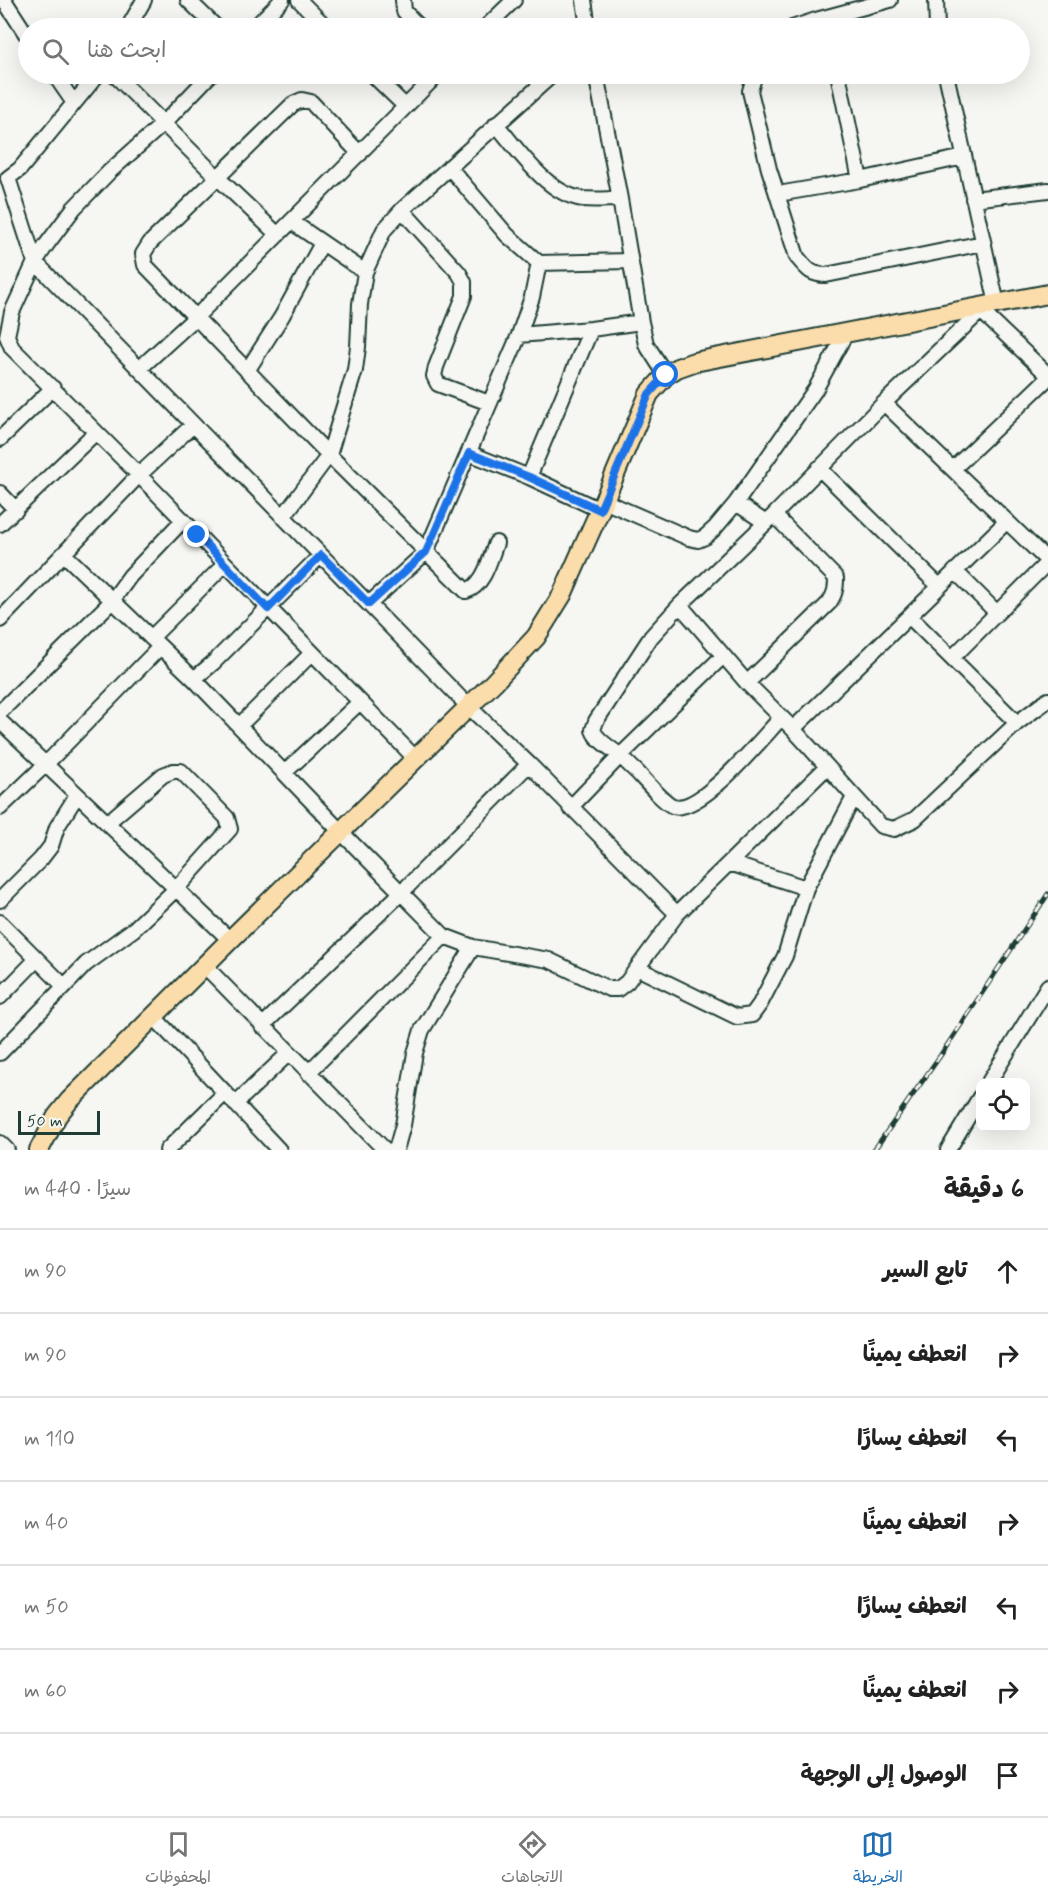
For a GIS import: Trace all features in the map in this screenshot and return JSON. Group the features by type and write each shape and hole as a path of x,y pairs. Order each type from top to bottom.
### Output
{"main road":[{"path":"39,1150 57,1116 69,1101 469,707 516,660 536,636 562,595 649,394 666,375 694,362 1048,294"}],"street":[{"path":"4,0 18,22"},
{"path":"134,18 144,0"},
{"path":"188,0 207,18"},
{"path":"264,18 282,0"},
{"path":"299,0 317,18"},
{"path":"403,0 404,11 411,18"},
{"path":"495,18 514,0"},
{"path":"584,0 587,18"},
{"path":"841,18 890,0"},
{"path":"936,0 937,18"},
{"path":"61,84 74,103"},
{"path":"90,84 20,169 4,182 35,262 469,707 529,764 677,914"},
{"path":"124,84 278,236"},
{"path":"201,84 164,123 109,172 74,208 35,262 12,312 7,336 12,348 415,758"},
{"path":"382,84 405,106"},
{"path":"139,369 195,318 428,84"},
{"path":"283,517 329,455 355,370 365,272 384,230 402,210 542,84"},
{"path":"598,84 646,344 666,375"},
{"path":"752,84 750,91 769,170 797,257 816,275 826,275 983,243"},
{"path":"840,84 860,180"},
{"path":"948,84 983,243 988,307 1048,376 953,469"},
{"path":"360,154 311,102 302,100 293,104 150,243 143,254 145,265 329,455 466,591 478,583 496,543"},
{"path":"496,124 535,170 558,191 581,199 620,199"},
{"path":"778,194 860,180 964,157"},
{"path":"449,167 507,235 539,263 629,261"},
{"path":"973,199 1048,190"},
{"path":"402,210 459,273 464,282 464,296 434,376 438,384 489,403"},
{"path":"292,222 365,272"},
{"path":"247,371 282,316 322,243"},
{"path":"369,604 426,552 519,335 532,297 539,263"},
{"path":"781,718 724,778 703,797 684,806 673,806 620,756 595,736 593,730 596,721 651,637 680,605 770,519 884,403 988,307"},
{"path":"519,335 641,322"},
{"path":"529,477 591,329"},
{"path":"469,453 698,540 715,528 736,503 815,390 846,333"},
{"path":"0,439 53,388"},
{"path":"884,403 1048,562 952,658"},
{"path":"0,620 139,475 193,424"},
{"path":"0,524 96,432"},
{"path":"819,468 939,586"},
{"path":"0,493 16,510"},
{"path":"736,503 770,519 836,578 835,594 829,603 747,683"},
{"path":"0,712 112,601 130,576 183,520"},
{"path":"793,729 1007,521"},
{"path":"64,554 194,679 444,936 473,947 549,960 609,989 618,989 627,982 677,914 827,767"},
{"path":"194,679 213,663 321,555"},
{"path":"0,808 45,765 225,564"},
{"path":"955,571 997,613"},
{"path":"680,605 747,683 793,729 881,826 894,829 901,827 923,812 1017,723 1048,700"},
{"path":"909,616 1017,723"},
{"path":"239,726 312,653"},
{"path":"570,808 723,656"},
{"path":"284,774 360,702"},
{"path":"0,721 230,940"},
{"path":"262,1026 401,893 529,764"},
{"path":"0,1053 86,964 134,929 177,888 230,829 227,818 181,771 162,775 107,823"},
{"path":"0,900 51,846 57,827 77,795"},
{"path":"637,968 737,1017 752,1015 785,956 806,888 854,797"},
{"path":"729,863 806,888"},
{"path":"0,922 64,986"},
{"path":"308,1073 444,936"},
{"path":"396,1150 403,1125 415,1053 422,1030 473,947"},
{"path":"0,997 37,959"},
{"path":"205,966 385,1150"},
{"path":"993,1078 1044,1005 1048,986"},
{"path":"154,1017 235,1104 269,1147"},
{"path":"235,1104 289,1053"},
{"path":"167,1150 225,1093"},
{"path":"948,1150 976,1105"},
{"path":"0,1143 7,1150"}],"railway":[{"path":"874,1150 1048,894"}],"route":[{"path":"197,535 268,609 321,555 369,604 426,552 469,453 529,477 600,510 643,405 654,386 666,375"}]}
